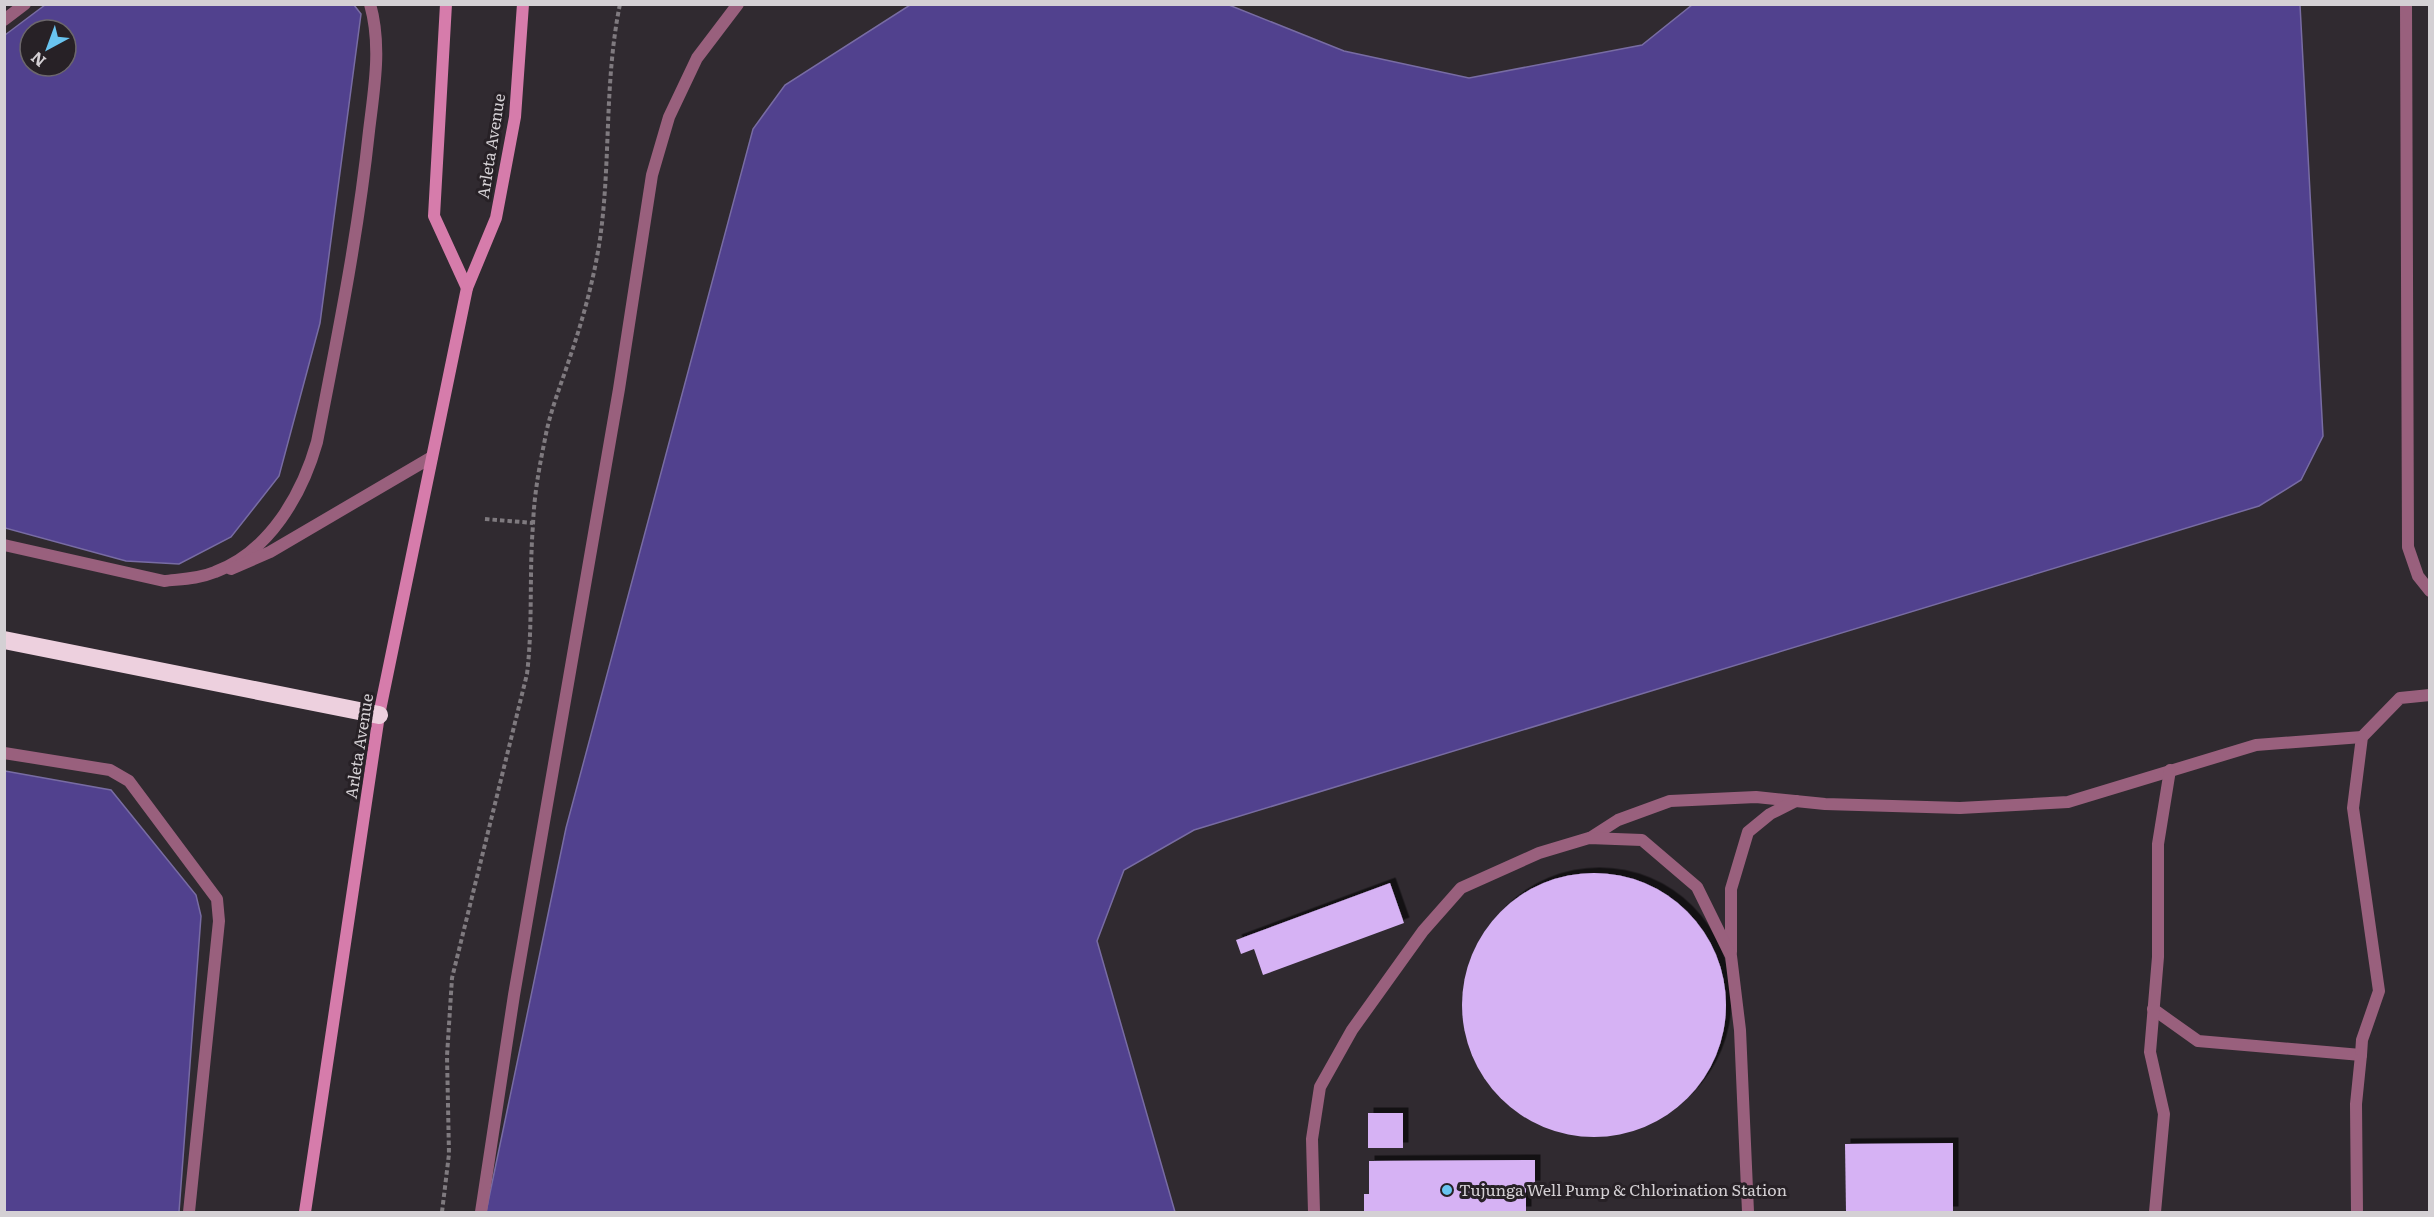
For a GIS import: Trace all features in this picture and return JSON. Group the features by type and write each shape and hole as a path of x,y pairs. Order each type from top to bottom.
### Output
{"highway":[{"path":"4,640 379,715"}],"main road":[{"path":"446,4 434,216 467,288"},
{"name":"Arleta Avenue","path":"305,1212 379,715 467,288 496,218 515,117 523,4"}],"lane":[{"path":"4,20 25,4"},
{"path":"216,572 246,553 278,523 292,504 308,474 317,442 355,238 366,160 376,75 376,39 370,4"},
{"path":"481,1212 514,995 619,389 652,175 669,117 697,58 738,4"},
{"path":"2406,4 2408,547 2418,576 2430,591"},
{"path":"4,545 164,580 192,579 239,567 270,552 432,457"},
{"path":"2357,1212 2356,1104 2362,1040 2379,991 2353,808 2362,737 2400,698 2430,695"},
{"path":"1314,1212 1312,1139 1320,1087 1352,1030 1423,931 1461,888 1539,853 1589,838 1618,820 1670,801 1756,796 1796,801 1960,808 2068,802 2256,745 2362,737"},
{"path":"4,753 110,770 129,781 217,899 219,921 189,1212"},
{"path":"2155,1212 2164,1114 2150,1052 2158,957 2158,844 2170,770"},
{"path":"1748,1212 1740,1030 1731,956 1731,888 1748,832 1770,814 1796,801"},
{"path":"1589,838 1642,840 1697,887 1731,956"},
{"path":"2153,1009 2198,1041 2361,1055"}],"path":[{"path":"442,1212 449,1154 447,1056 453,978 527,674 532,632 533,523 550,415 577,336 596,263 605,196 609,79 620,4"},
{"path":"485,519 533,523"}],"shaded area":[{"path":"45,5 354,5 361,14 320,323 279,476 231,537 179,564 126,561 5,528 5,35 18,25 18,78 78,78 78,18 28,18"},
{"path":"910,5 1229,5 1344,51 1469,78 1642,45 1692,5 2300,5 2323,436 2301,480 2259,506 1194,830 1124,870 1097,941 1175,1212 486,1212 566,828 753,129 785,85"},
{"path":"5,771 111,790 196,895 201,916 179,1212 5,1212"}],"building":[{"path":"1594,873 1620,876 1644,883 1678,903 1696,921 1716,955 1723,979 1726,1005 1723,1031 1716,1055 1696,1089 1678,1107 1644,1127 1620,1134 1594,1137 1568,1134 1544,1127 1510,1107 1492,1089 1472,1055 1465,1031 1462,1005 1465,979 1472,955 1492,921 1510,903 1544,883 1568,876"},
{"path":"1390,883 1404,923 1263,975 1254,949 1241,954 1236,940"},
{"path":"1368,1113 1403,1113 1403,1148 1368,1148"},
{"path":"1953,1143 1953,1212 1846,1212 1845,1144"},
{"name":"Tujunga Well Pump & Chlorination Station","path":"1535,1160 1535,1186 1526,1186 1526,1212 1364,1212 1364,1194 1369,1194 1369,1161"}],"place":[{"name":"Tujunga Well Pump & Chlorination Station","path":"1447,1190"}]}
